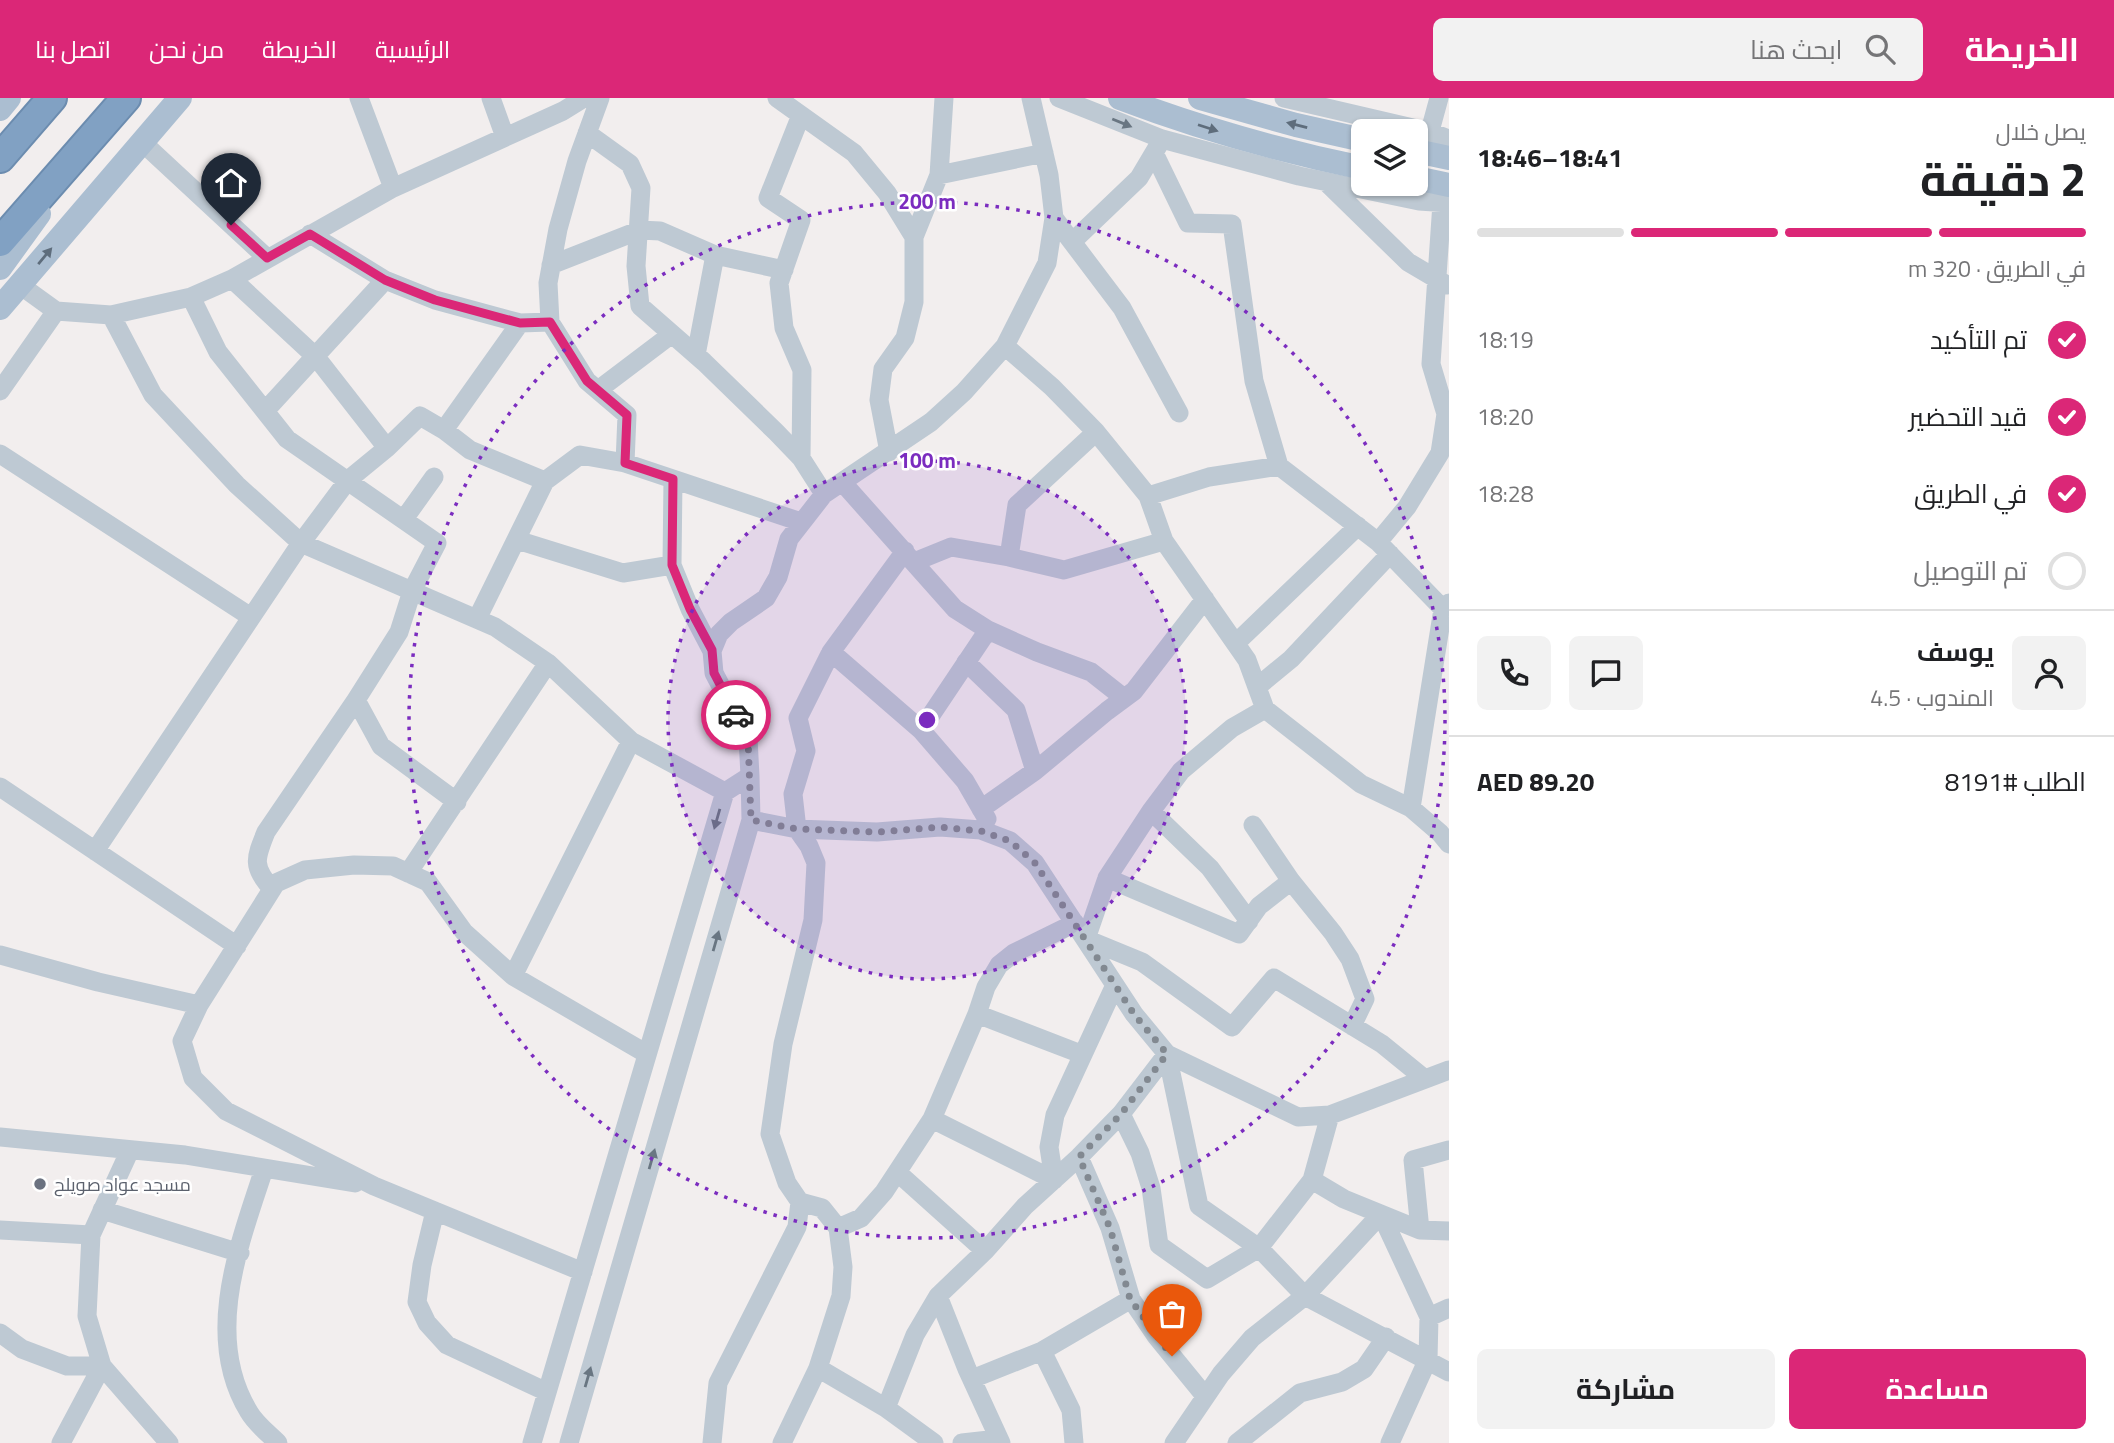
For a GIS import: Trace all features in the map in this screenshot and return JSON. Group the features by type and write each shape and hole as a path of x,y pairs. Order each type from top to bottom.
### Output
{"highway":[{"path":"0,158 50,98"},
{"path":"0,242 121,104"}],"main road":[{"path":"0,109 9,98"},
{"path":"0,147 50,98"},
{"path":"0,308 180,98"},
{"path":"1120,98 1235,137 1351,165"},
{"path":"1200,98 1351,137"},
{"path":"0,268 121,104"},
{"path":"1428,148 1449,158"},
{"path":"1428,185 1447,197"}],"street":[{"path":"359,98 393,188"},
{"path":"491,98 505,137"},
{"path":"20,285 56,311 111,315 191,297 232,279 393,188 563,111 584,98"},
{"path":"600,98 558,229 548,283 550,322 587,381 627,415 625,463"},
{"path":"777,98 854,153 887,193 914,237"},
{"path":"889,452 879,400 883,369 905,338 914,302 914,237 939,175 944,98"},
{"path":"712,650 719,634 731,622 766,598 778,577 789,539 824,494 931,422 964,392 1004,346 1046,263 1054,218 1044,153 1031,98"},
{"path":"1059,98 1158,146 1419,201 1447,197 1444,283 1431,364 1447,414 1440,453 1384,548 1291,659 1257,687"},
{"path":"1284,98 1351,121"},
{"path":"1428,130 1439,98"},
{"path":"801,115 768,198 801,220 779,283 784,328 802,370 801,458"},
{"path":"587,133 630,164 642,188 636,266 640,306 696,355 801,458 824,494"},
{"path":"1428,144 1449,139"},
{"path":"142,142 267,258"},
{"path":"1072,242 1139,178 1158,146"},
{"path":"1158,146 1188,223 1233,224 1254,381 1279,466 1358,526 1446,606 1411,808"},
{"path":"939,175 1044,153"},
{"path":"1326,182 1408,262 1444,283"},
{"path":"1054,218 1122,308 1179,413"},
{"path":"551,265 640,230 660,231 715,256 783,270"},
{"path":"310,234 385,280 435,300 520,323 550,322"},
{"path":"696,355 715,256"},
{"path":"232,279 316,357 387,448"},
{"path":"265,411 385,280"},
{"path":"191,297 218,352 287,439 437,543 412,591 399,632 267,832 256,856 258,873 272,889"},
{"path":"0,391 56,311"},
{"path":"111,315 153,395 237,485 300,543 495,627 548,663 631,741 725,792"},
{"path":"444,430 520,323"},
{"path":"598,390 672,334"},
{"path":"1004,346 1052,387 1097,432 1148,496 1164,541 1248,660 1265,709 1361,785 1411,808 1449,844"},
{"path":"95,851 300,543 348,480 420,416 470,450 545,481"},
{"path":"1009,557 1017,505 1097,432"},
{"path":"0,454 251,617"},
{"path":"477,619 545,481 580,455 625,463 801,522"},
{"path":"1148,496 1209,477 1279,466"},
{"path":"404,519 434,477"},
{"path":"569,1443 751,820 748,738 714,673 712,650 690,609 672,565 673,479"},
{"path":"843,483 955,609 988,630 1091,672 1124,698"},
{"path":"1236,643 1358,526"},
{"path":"517,540 623,573 672,565"},
{"path":"782,1443 818,1368 841,1296 843,1267 838,1228 822,1208 800,1202 787,1183 770,1134 783,1044 813,920 816,863 809,846 797,829 793,794 806,751 798,718 831,653 910,556 951,547 1064,570 1164,541"},
{"path":"981,809 1035,771 1134,691 1205,599"},
{"path":"921,730 988,630"},
{"path":"831,653 921,730 965,781 996,836"},
{"path":"967,662 1016,710 1035,771"},
{"path":"408,873 548,663"},
{"path":"356,699 382,746 457,802"},
{"path":"1086,939 1107,878 1181,771 1232,728 1265,709"},
{"path":"513,976 631,741"},
{"path":"532,1443 725,792 750,776"},
{"path":"0,788 237,946"},
{"path":"1151,811 1210,868 1249,920"},
{"path":"751,820 797,829 877,832 940,827 981,831 1010,841 1035,863 1134,1014 1167,1054 1298,1117 1330,1115 1449,1070"},
{"path":"1253,825 1350,959 1365,999 1352,1026"},
{"path":"583,1272 373,1186 226,1111 193,1078 182,1041 199,1005 276,883 305,870 354,865 393,866 428,882 464,932 513,976 648,1054"},
{"path":"1107,878 1239,934 1259,906 1291,881"},
{"path":"838,1228 861,1218 884,1192 932,1119 977,1013 985,987 999,965 1014,953 1075,923"},
{"path":"1086,939 1142,962 1231,1027 1274,978 1382,1044 1425,1079"},
{"path":"0,955 98,982 199,1005"},
{"path":"1054,1180 1049,1147 1055,1115 1115,985"},
{"path":"977,1013 1081,1054"},
{"path":"886,1408 915,1335 939,1296 985,1251 1025,1206 1121,1114 1167,1054"},
{"path":"1167,1054 1199,1206 1259,1248 1305,1296 1449,1372"},
{"path":"1121,1114 1140,1153 1150,1188 1159,1245 1207,1279 1259,1248 1312,1180 1330,1115"},
{"path":"932,1119 1054,1180"},
{"path":"0,1137 185,1155 373,1186"},
{"path":"130,1150 91,1236 87,1316 102,1366 169,1443"},
{"path":"1420,1230 1413,1160 1449,1150"},
{"path":"1079,1157 1110,1228 1130,1299 1205,1396"},
{"path":"264,1169 226,1307 228,1360 249,1413 278,1443"},
{"path":"897,1172 985,1251"},
{"path":"1312,1180 1343,1199 1420,1230 1449,1231"},
{"path":"712,1443 718,1383 797,1227 800,1202"},
{"path":"102,1210 240,1253"},
{"path":"435,1211 422,1265 417,1302 427,1323 447,1345 547,1392"},
{"path":"1174,1443 1205,1396 1252,1338 1305,1296 1381,1214"},
{"path":"1381,1214 1429,1317 1427,1359 1390,1443"},
{"path":"0,1230 91,1236"},
{"path":"939,1296 1000,1441 962,1443"},
{"path":"972,1379 1042,1351 1130,1299"},
{"path":"1429,1317 1449,1308"},
{"path":"0,1333 22,1349 66,1366 102,1366"},
{"path":"1237,1443 1300,1393 1342,1382 1364,1368 1386,1337"},
{"path":"1042,1351 1071,1410 1074,1443"},
{"path":"61,1443 102,1366"},
{"path":"818,1368 886,1408 934,1443"}],"way so far":[{"path":"736,715 748,738 751,820 797,829 877,832 940,827 981,831 1010,841 1035,863 1134,1014 1167,1054 1121,1114 1079,1157 1110,1228 1130,1299 1172,1356"}],"place":[{"name":"مسجد عواد صويلح","path":"40,1184"}],"route":[{"path":"231,225 267,258 310,234 385,280 435,300 520,323 550,322 587,381 627,415 625,463 673,479 672,565 690,609 712,650 714,673 736,715"}]}
